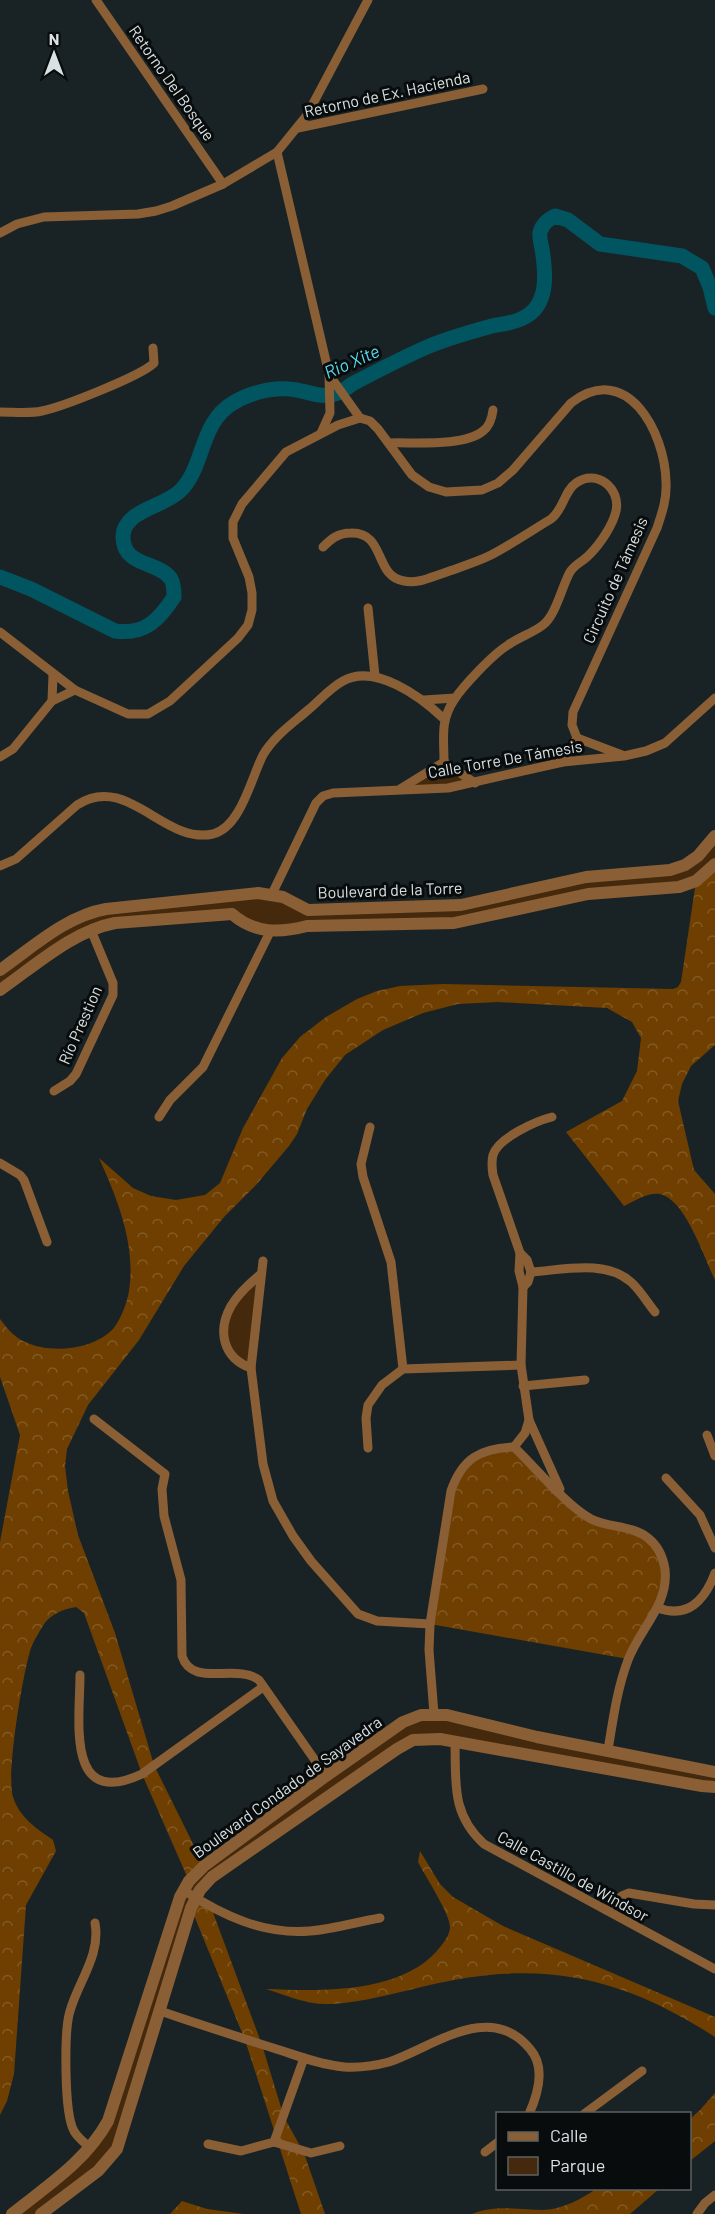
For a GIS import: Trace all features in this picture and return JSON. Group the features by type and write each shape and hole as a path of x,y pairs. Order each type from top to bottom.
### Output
{"street":[{"name":"Retorno Del Bosque","path":"96,0 223,183"},
{"path":"0,233 30,219 138,214 156,211 223,183 277,152 298,128 315,101 368,0"},
{"name":"Retorno de Ex. Hacienda","path":"298,128 483,89"},
{"name":"Circuito de Támesis","path":"277,152 329,374 336,395 360,418 370,421 412,475 429,487 446,492 482,490 498,483 513,470 571,403 582,394 597,389 612,389 628,396 642,410 659,444 664,462 665,505 657,528 573,712 572,724 576,738"},
{"path":"0,412 41,412 112,385 149,368 154,363 153,348"},
{"path":"321,433 336,395"},
{"path":"389,443 453,441 468,438 483,432 491,422 493,410"},
{"path":"0,632 75,690 128,714 148,714 170,701 238,638 248,625 252,610 252,593 249,577 233,538 233,522 242,504 277,461 296,445 349,420 360,418"},
{"path":"323,547 342,534 363,535 371,540 386,569 393,577 402,581 414,582 491,555 551,519 558,514 569,491 576,483 586,478 596,478 613,489 617,499 612,523 590,555 574,566 546,623 499,652 455,698 443,718 444,762"},
{"path":"368,608 375,676"},
{"path":"52,701 53,675"},
{"path":"0,866 16,859 77,805 100,795 123,800 179,829 196,835 214,834 227,826 236,815 263,756 273,740 342,681 357,675 375,676 424,700 443,718"},
{"path":"0,758 13,749 52,701 75,690"},
{"path":"424,700 455,698"},
{"path":"562,762 576,738 624,756 646,751 665,743 715,698"},
{"name":"Calle Torre De Támesis","path":"272,894 316,803 323,796 448,788 562,762 624,756"},
{"path":"444,762 475,783"},
{"path":"398,790 444,762"},
{"name":"Boulevard de la Torre","path":"0,970 67,923 94,911 258,893 272,894 308,910 453,906 477,903 586,877 670,870 685,865 698,856 715,836"},
{"name":"Boulevard de la Torre","path":"232,914 239,921 270,932 289,931 307,926 454,923 588,894 679,887 696,881 715,864"},
{"path":"0,990 77,937 91,930 116,923 232,914 230,905 235,896"},
{"path":"307,926 311,918 308,910"},
{"name":"Río Prestion","path":"54,1091 70,1081 76,1074 113,995 113,983 91,930"},
{"path":"159,1117 170,1100 203,1067 270,932"},
{"path":"523,1287 528,1282 531,1272 520,1253 493,1175 493,1154 507,1139 534,1123 552,1117"},
{"path":"370,1127 361,1164 363,1177 391,1262 403,1369"},
{"path":"0,1163 20,1174 24,1180 47,1242"},
{"path":"520,1253 519,1271 523,1287 521,1365 529,1420 562,1494"},
{"path":"263,1261 251,1368 263,1464 273,1501 293,1536 330,1585 358,1614 377,1621 430,1624"},
{"path":"531,1272 593,1268 608,1270 632,1282 655,1312"},
{"path":"251,1368 242,1365 229,1353 225,1344 225,1325 232,1304 261,1274"},
{"path":"368,1448 366,1431 368,1405 382,1385 403,1369 521,1365"},
{"path":"524,1386 585,1380"},
{"path":"94,1419 165,1474 162,1489 164,1516 181,1580 184,1665 191,1671 199,1673 253,1676 264,1687 326,1776"},
{"path":"434,1714 429,1650 430,1624 451,1491 464,1464 488,1451 514,1447 525,1433 529,1420"},
{"path":"707,1435 715,1456"},
{"path":"514,1447 579,1510 592,1519 646,1536 657,1547 664,1562 666,1580 663,1594 658,1608 638,1638 628,1659 620,1687 608,1750"},
{"path":"666,1478 700,1515 715,1548"},
{"path":"658,1608 676,1613 691,1607 704,1594 715,1573"},
{"path":"80,1675 82,1761 90,1773 101,1780 112,1783 125,1782 142,1774 264,1687"},
{"name":"Boulevard Condado de Sayavedra","path":"12,2214 70,2168 100,2134 113,2107 183,1890 204,1866 403,1722 412,1717 447,1715 537,1737 715,1772"},
{"path":"403,1722 404,1734 413,1740 455,1742 715,1787"},
{"path":"532,1754 538,1747 537,1737"},
{"name":"Boulevard Condado de Sayavedra","path":"41,2214 98,2171 117,2150 195,1898 212,1877 413,1740"},
{"name":"Calle Castillo de Windsor","path":"455,1742 458,1804 472,1834 483,1844 715,1970"},
{"path":"183,1890 242,1922 266,1928 312,1931 380,1917"},
{"path":"606,1910 628,1893 694,1904 715,1905"},
{"path":"90,2148 74,2132 68,2111 67,2032 70,2009 95,1950 98,1936 95,1923"},
{"path":"160,2011 304,2058 342,2067 363,2067 390,2061 453,2034 474,2028 494,2027 524,2042 538,2063 539,2083 530,2112"},
{"path":"274,2142 304,2058"},
{"path":"587,2112 642,2072"},
{"path":"208,2144 241,2151 274,2142 311,2153 340,2146"},
{"path":"484,2152 496,2143"},
{"path":"697,2214 715,2195"}],"green space":[{"path":"444,762 475,783 398,790"},
{"path":"715,836 715,864 696,881 605,892 469,921 289,931 231,914 103,925 0,990 0,970 81,916 258,893 308,910 444,907 586,877 670,870"},
{"path":"715,864 715,1045 691,1066 682,1084 678,1101 694,1170 715,1194 715,1280 693,1231 678,1207 660,1194 641,1197 624,1206 566,1132 622,1101 637,1071 641,1038 632,1022 607,1008 498,1002 458,1004 423,1013 383,1030 345,1055 325,1080 307,1109 297,1134 289,1146 256,1185 224,1217 184,1266 139,1340 88,1405 67,1449 65,1466 78,1535 115,1633 154,1765 204,1866 189,1881 142,1774 84,1613 76,1607 54,1615 44,1624 31,1648 16,1724 11,1786 13,1797 20,1811 29,1822 53,1840 56,1851 26,1905 14,2074 7,2101 0,2115 0,1542 20,1435 0,1377 0,1319 19,1339 45,1348 82,1346 94,1342 113,1329 121,1316 128,1296 130,1257 119,1206 99,1158 133,1188 151,1196 176,1200 205,1195 220,1183 243,1128 282,1058 300,1037 326,1017 357,999 377,991 400,986 443,984 673,989 678,987 681,982 696,881"},
{"path":"261,1274 251,1368 225,1344 228,1314"},
{"path":"514,1447 580,1510 630,1530 657,1547 666,1579 628,1659 430,1624 451,1491 475,1456"},
{"path":"421,1715 715,1772 715,1787 413,1740 205,1884 117,2149 41,2214 12,2214 101,2134 189,1881"},
{"path":"420,1851 440,1884 453,1897 503,1926 715,2017 715,2037 653,2002 622,1990 559,1975 525,1973 491,1975 454,1980 359,2001 328,2004 305,2001 266,1989 333,1989 379,1983 401,1976 420,1966 436,1952 445,1941 450,1928 442,1905 418,1862"},
{"path":"195,1898 211,1907 262,2045 284,2117 304,2153 325,2214 301,2214 245,2040 191,1908"},
{"path":"715,2093 715,2141 691,2160 691,2118"},
{"path":"594,2190 658,2190 630,2214 472,2214 499,2208 544,2210 558,2208"},
{"path":"182,2201 207,2209 244,2214 170,2214"}],"waterway":[{"name":"Rio Xite","path":"0,577 31,589 115,631 135,631 150,624 163,613 174,597 173,583 165,573 129,554 123,537 125,528 137,515 180,491 194,470 208,433 222,412 239,399 267,390 289,389 332,395 435,344 523,318 538,306 544,288 540,232 546,222 555,216 568,220 600,244 682,256 702,268 715,308"}]}
